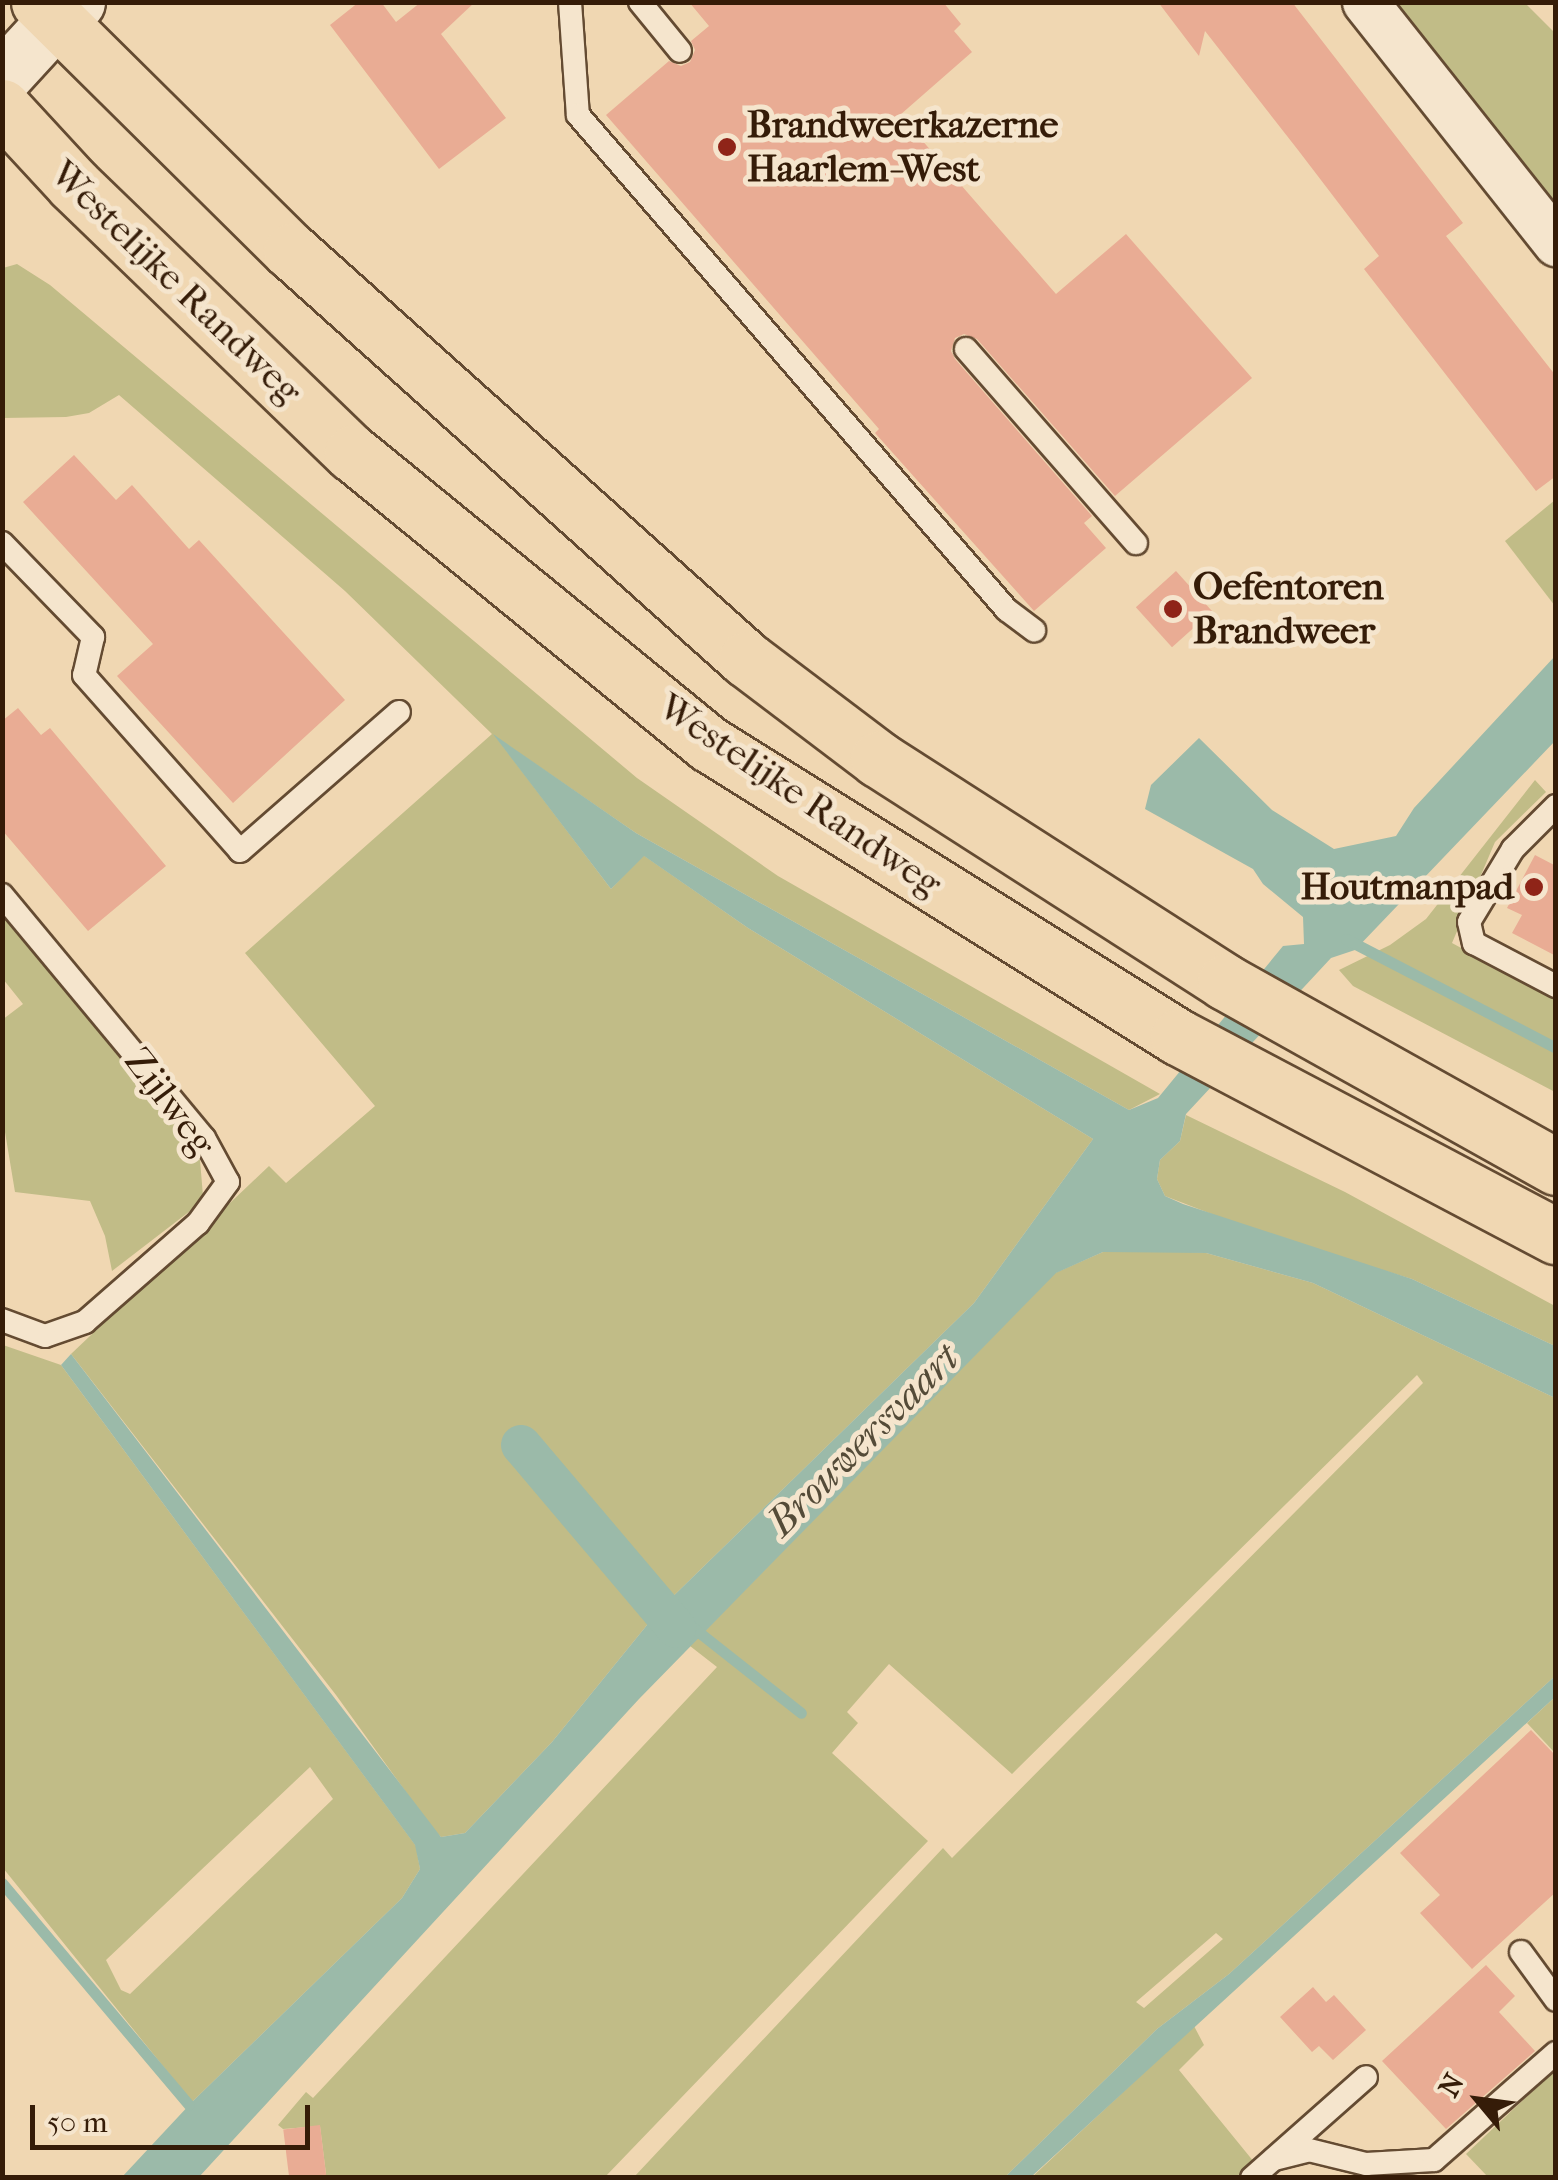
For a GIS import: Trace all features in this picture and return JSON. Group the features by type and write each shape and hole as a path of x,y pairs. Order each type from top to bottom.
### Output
{"main road":[{"path":"2,78 57,8"},
{"name":"Westelijke Randweg","path":"57,8 291,251 746,659 878,759 1224,982 1556,1167"},
{"name":"Westelijke Randweg","path":"2,108 74,185 352,453 709,744 1178,1037 1556,1236"}],"street":[{"path":"1365,2 1556,243"}],"lane":[{"path":"570,2 578,114 1007,610 1034,630"},
{"path":"640,2 680,51"},
{"path":"966,349 1136,543"},
{"path":"2,544 92,637 84,675 240,851 399,712"},
{"path":"1556,806 1513,849 1469,922 1474,942 1556,986"},
{"name":"Zijlweg","path":"2,895 204,1138 228,1182 198,1223 84,1322 45,1336 2,1320"},
{"path":"1521,1952 1556,2000"},
{"path":"1274,2159 1308,2150 1366,2164 1434,2160 1556,2053"},
{"path":"1252,2178 1366,2077"}],"shaded area":[{"path":"1396,3 1525,3 1555,33 1555,206"},
{"path":"17,264 50,285 637,778 778,876 1160,1094 1129,1110 636,833 496,737 611,889 643,855 748,928 1093,1139 974,1303 660,1609 552,1742 465,1833 441,1837 429,1824 336,1695 71,1354 269,1166 286,1183 375,1106 245,953 492,734 345,591 119,395 89,413 3,418 3,268"},
{"path":"1555,500 1555,606 1505,541"},
{"path":"1535,780 1546,792 1495,842 1452,943 1555,999 1555,1092 1353,986 1339,970 1390,945 1426,919"},
{"path":"2,915 168,1109 200,1160 203,1196 190,1211 112,1271 105,1236 90,1201 15,1192 3,1120 2,1020 23,1004 3,979"},
{"path":"1186,1115 1345,1192 1555,1306 1555,1346 1412,1279 1266,1235 1165,1196 1157,1179 1160,1160 1180,1141"},
{"path":"1148,1249 1206,1253 1313,1283 1555,1398 1555,1676 1229,1974 1157,2029 1005,2177 634,2177 943,1848 952,1858 1423,1383 1417,1375 1012,1774 889,1664 847,1712 858,1723 832,1753 928,1841 605,2177 320,2177 326,2174 320,2126 283,2129 278,2125 306,2092 313,2098 717,1667 690,1646 1055,1273 1103,1252","holes":["1216,1933 1223,1939 1144,2008 1136,2002"]},
{"path":"3,1345 61,1365 416,1846 420,1869 402,1898 192,2102 3,1868","holes":["310,1767 333,1799 130,1994 121,1990 106,1960"]},
{"path":"1555,1697 1555,1753 1527,1723"},
{"path":"1194,2026 1204,2045 1179,2070 1254,2162 1236,2177 1031,2178"},
{"path":"1555,2070 1555,2177 1488,2177 1466,2154"}],"water":[{"name":"Brouwersvaart","path":"1555,656 1555,741 1355,950 1331,958 1186,1114 1180,1141 1160,1160 1157,1179 1165,1196 1183,1204 1412,1279 1555,1346 1555,1398 1313,1283 1206,1253 1103,1252 1056,1273 639,1699 199,2177 122,2177 192,2102 402,1898 420,1869 415,1845 61,1365 71,1354 441,1837 465,1833 552,1742 660,1609 974,1303 1093,1139 748,928 644,856 611,889 493,734 636,833 1129,1110 1158,1098 1283,946 1304,944 1303,917 1263,884 1253,869 1145,809 1151,785 1199,738 1272,810 1334,849 1396,836 1414,808"},
{"path":"1555,1676 1555,1697 1031,2177 1005,2177 1157,2029 1229,1974"}],"building":[{"path":"359,2 381,2 396,22 421,2 475,2 441,34 506,118 439,169 330,25"},
{"path":"689,2 943,2 961,24 954,31 972,52 900,115 1056,294 1126,234 1252,378 1115,496 977,339 964,334 955,338 951,351 955,359 1092,516 1084,523 1106,548 1034,611 875,433 879,429 606,115 669,61 681,66 690,62 695,50 691,41 709,26"},
{"path":"1158,2 1292,2 1463,223 1446,236 1556,376 1556,476 1536,491 1364,269 1379,256 1298,150 1205,31 1199,56"},
{"path":"74,455 116,500 132,485 189,549 199,540 345,700 233,803 117,676 153,644 23,502"},
{"name":"Oefentoren Brandweer","path":"1176,571 1212,611 1172,647 1136,607"},
{"path":"18,708 41,735 50,728 166,866 88,931 2,830 2,721"},
{"name":"Houtmanpad","path":"1535,855 1556,866 1556,956 1512,933 1522,915 1507,908"},
{"path":"1531,1730 1556,1756 1556,1892 1472,1969 1420,1913 1440,1895 1400,1853"},
{"path":"1486,1965 1515,1996 1499,2012 1535,2051 1446,2129 1382,2061"},
{"path":"1313,1987 1326,2002 1334,1995 1366,2030 1333,2060 1319,2046 1312,2052 1280,2017"},
{"path":"320,2125 326,2175 289,2178 283,2130"}],"waterway":[{"path":"1346,939 1556,1048"},
{"path":"521,1445 676,1628"},
{"path":"691,1626 801,1713"},
{"path":"2,1883 189,2105"}],"place":[{"name":"Brandweerkazerne Haarlem-West","path":"727,147"},
{"name":"Oefentoren Brandweer","path":"1173,609"},
{"name":"Houtmanpad","path":"1534,887"}]}
